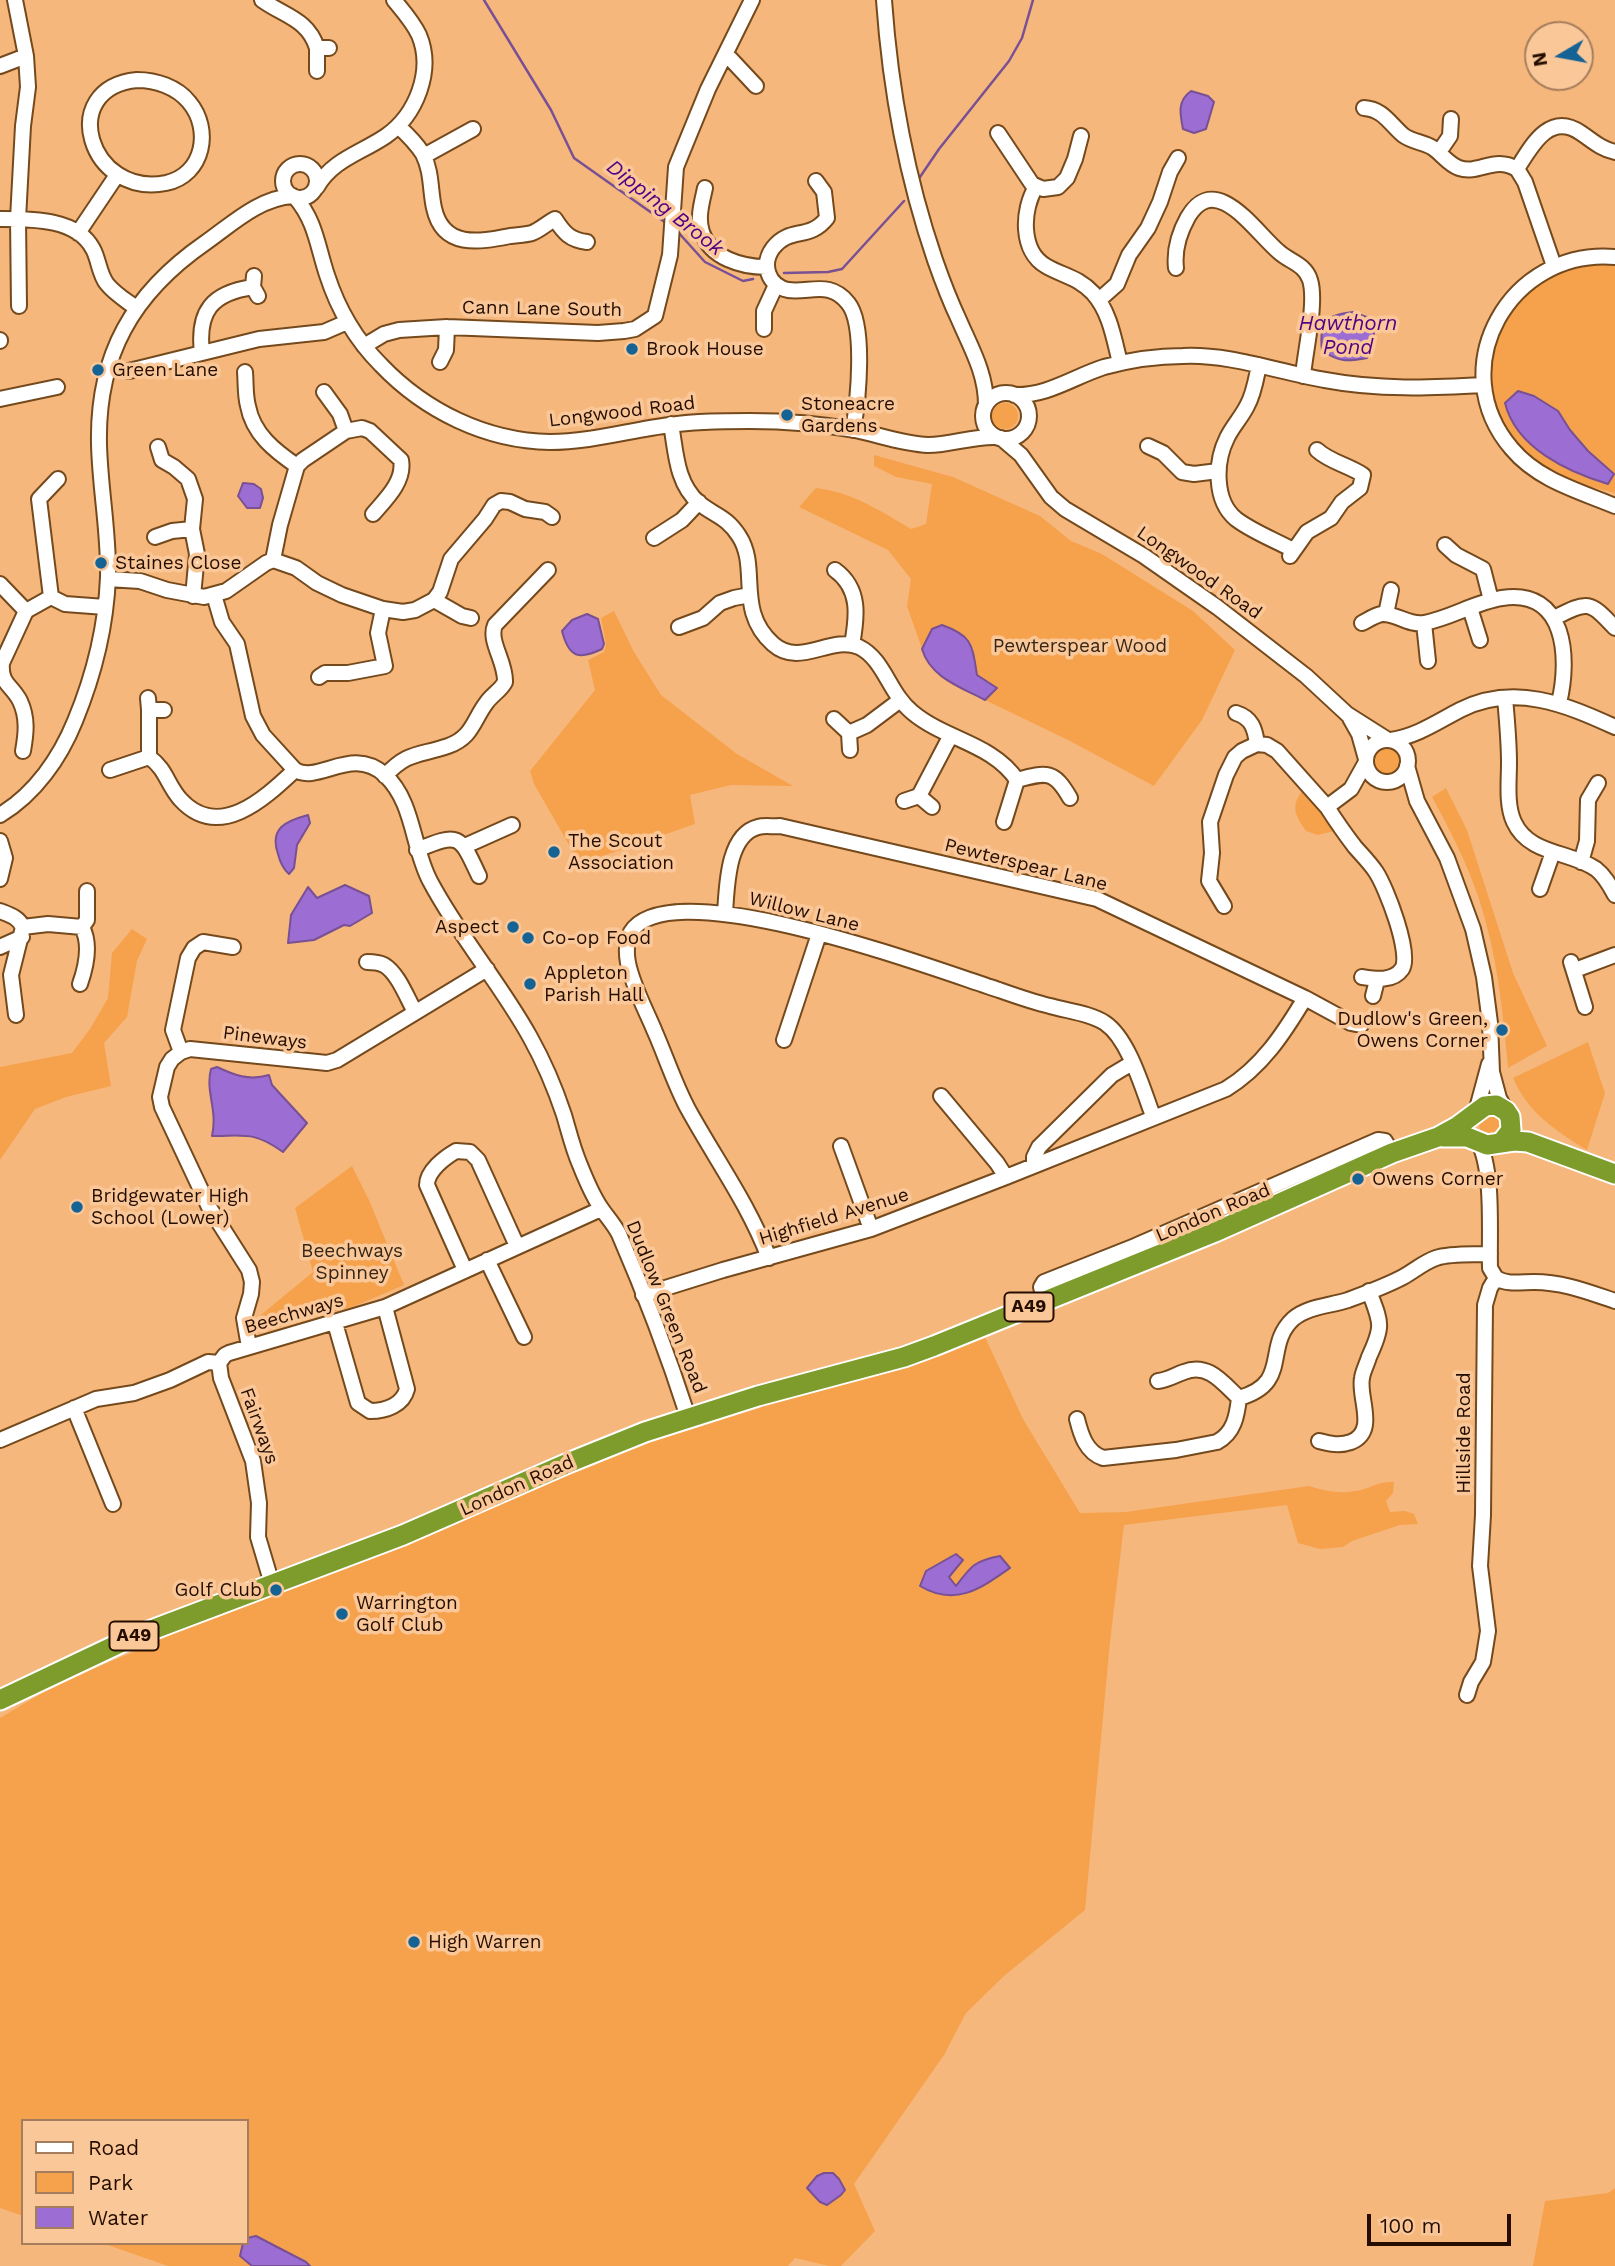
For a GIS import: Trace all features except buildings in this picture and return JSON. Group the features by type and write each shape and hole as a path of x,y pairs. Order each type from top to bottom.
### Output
{"highway":[{"path":"1477,1140 1471,1129 1475,1113 1490,1105 1507,1113 1511,1124 1508,1136 1500,1144"},
{"name":"London Road","path":"0,1700 122,1641 403,1535 587,1455 688,1417 904,1357 1215,1232 1392,1153 1438,1137 1475,1113"},
{"name":"A49","path":"1507,1113 1545,1147"},
{"name":"London Road","path":"1438,1137 1461,1136 1477,1140"},
{"name":"A49","path":"1477,1140 1488,1145 1521,1141 1545,1147 1615,1174"}],"street":[{"path":"15,0 26,56 28,87 18,219 19,306"},
{"path":"262,0 304,25 323,48 317,71"},
{"path":"0,815 40,781 58,756 94,667 108,579 99,413 109,363 126,324 163,276 196,249 260,205 273,199 305,198 338,163 372,145 398,126 408,114 419,93 424,63 419,34 394,0"},
{"name":"Cann Lane South","path":"364,346 391,331 447,327 598,333 635,329 655,316 668,263 677,167 708,89 752,0"},
{"path":"884,0 890,66 921,212 935,260 980,365 986,392 984,423 987,429 998,438 1014,437 1056,389"},
{"path":"726,54 756,86"},
{"path":"0,66 26,56"},
{"path":"145,80 162,84 183,96 194,108 202,134 202,149 192,168 181,178 162,184 141,183 117,175 100,158 91,136 91,115 104,93 121,83 145,80"},
{"path":"1362,109 1381,113 1408,139 1425,144 1459,168 1474,169 1496,163 1517,169 1525,182 1554,266"},
{"path":"1438,152 1450,136 1451,119"},
{"path":"398,126 414,140 424,156 437,216 449,232 460,239 488,241 527,234 555,219 569,237 587,242"},
{"path":"424,156 475,127"},
{"path":"1517,169 1536,138 1553,128 1575,130 1596,145 1615,152"},
{"path":"998,131 1036,187 1052,189 1063,183 1075,159 1082,134"},
{"path":"1098,300 1117,284 1129,254 1148,228 1178,158"},
{"path":"308,166 338,163"},
{"path":"260,205 292,166 303,164 315,172 316,187"},
{"path":"285,174 283,184 294,197"},
{"path":"78,233 117,175"},
{"path":"816,181 824,192 827,218 821,226 808,232 785,237 772,250 766,267 769,277 776,285 787,289 831,290 848,303 855,315 858,330 858,390 853,430"},
{"name":"Longwood Road","path":"315,230 316,187"},
{"path":"1036,187 1028,202 1026,220 1028,241 1033,254 1046,267 1077,279 1098,300 1110,324 1120,363"},
{"path":"705,188 699,217 701,231 707,242 733,262 750,267 766,267"},
{"name":"Longwood Road","path":"294,197 310,217 335,298 347,322 364,346 381,366 421,398 457,421 515,439 552,442 589,439 671,424 763,421 853,430 929,445 985,436 998,438 1010,444 1051,497 1065,509 1144,556 1217,607 1297,669 1347,714 1389,740"},
{"path":"1176,269 1175,253 1180,233 1195,207 1213,199 1228,204 1279,252 1299,264 1308,275 1313,296 1303,376"},
{"path":"0,219 55,223 78,233 93,248 107,284 136,308"},
{"path":"1615,257 1592,257 1554,266 1522,287 1502,311 1493,328 1488,346 1484,385 1494,422 1520,457 1548,478 1615,506"},
{"path":"764,329 764,311 776,285"},
{"path":"202,353 201,327 208,308 223,295 255,286"},
{"path":"129,371 251,341 324,332 347,322"},
{"path":"440,362 446,350 447,327"},
{"path":"956,440 970,428 994,396 1034,394 1056,389 1087,373 1120,363 1184,355 1228,359 1346,383 1405,388 1484,385"},
{"path":"980,365 998,384 1025,403 1028,411 1026,426"},
{"path":"1259,365 1248,406 1224,444 1219,471 1223,498 1234,517 1291,554 1307,532 1331,518 1342,502 1360,488 1363,475"},
{"path":"245,372 248,410 254,425 273,449 298,466"},
{"path":"0,399 60,383"},
{"path":"324,392 340,414 346,430"},
{"path":"671,424 680,474 698,502 731,523 742,541 755,621 774,645 783,651 796,654 835,644 852,645 862,649 878,662 899,701 926,723 1001,761 1017,780"},
{"name":"Longwood Road","path":"1026,426 1026,453 1030,467"},
{"path":"273,560 280,525 298,466 346,430 354,428 370,431 401,460 400,478 373,513"},
{"path":"1146,446 1163,453 1182,472 1194,474 1219,471"},
{"path":"158,447 162,460 188,479 195,499 192,529 197,554 193,596"},
{"path":"1316,449 1331,460 1343,463 1363,475 1378,470"},
{"path":"51,597 39,499 58,479"},
{"path":"108,579 140,582 204,597 226,591 266,562 273,560 296,568 317,583 342,595 383,609 404,612 415,610 435,600 451,559 494,505 501,501 509,502 525,509 545,512 552,517"},
{"path":"649,536 682,520 698,502"},
{"path":"155,537 172,531 192,529"},
{"path":"1445,544 1456,555 1483,569 1492,600"},
{"path":"831,569 847,580 855,599 856,623 852,645"},
{"path":"214,595 222,622 237,644 257,726 295,770 299,773 310,773 348,763 376,769 385,776 408,756 450,745 462,739 471,730 487,702 510,683 492,632 495,625 548,570"},
{"path":"0,584 26,611"},
{"path":"1386,614 1391,590"},
{"path":"680,628 703,618 720,603 734,597 750,595"},
{"path":"51,597 65,604 105,607"},
{"path":"23,751 25,713 19,699 3,679 2,663 26,611 51,597"},
{"path":"1362,623 1380,614 1424,623 1492,600 1525,598 1541,606 1554,618 1561,634 1562,693 1559,703"},
{"path":"435,600 462,616 471,618"},
{"path":"1554,618 1576,608 1590,606 1598,610 1615,628"},
{"path":"1471,608 1478,644"},
{"path":"318,678 325,673 348,673 388,666 378,633 383,609"},
{"path":"1424,623 1428,661"},
{"path":"1505,698 1511,813 1518,829 1537,845 1599,871 1615,895"},
{"path":"1351,789 1373,745 1402,738 1435,725 1471,705 1505,698 1532,698 1559,703 1615,727"},
{"path":"849,733 867,725 899,701"},
{"path":"149,757 154,706"},
{"path":"1237,713 1251,722 1257,744"},
{"name":"Longwood Road","path":"1347,714 1359,734 1366,760"},
{"path":"834,719 849,733 850,750"},
{"path":"1327,807 1351,789 1400,777 1422,740 1435,725"},
{"path":"904,801 919,796 951,735"},
{"path":"1389,740 1403,747 1406,753 1407,765 1423,812 1452,870 1473,929 1487,1000 1490,1056 1499,1098 1507,1113"},
{"path":"1218,903 1209,881 1212,811 1236,757 1249,746 1267,746 1284,758 1327,807 1376,871 1386,891 1405,962 1396,974 1377,980 1362,977"},
{"path":"149,757 163,769 183,802 198,813 217,817 234,815 258,803 295,770"},
{"path":"108,770 149,757"},
{"path":"1366,760 1370,773 1404,794 1423,812"},
{"path":"1017,780 1042,775 1053,776 1060,781 1070,798"},
{"name":"Dudlow Green Road","path":"385,776 406,805 417,849 442,902 487,969 539,1055 561,1107 579,1165 601,1209 618,1231 668,1357 688,1417"},
{"path":"1004,821 1017,780"},
{"path":"1581,862 1587,841 1588,800 1599,782"},
{"path":"919,796 932,807"},
{"path":"466,846 512,825"},
{"name":"Pewterspear Lane","path":"725,914 728,873 738,840 757,827 780,826 1097,899 1305,998 1351,1023 1361,1025"},
{"path":"417,849 444,839 457,839 466,846 479,876"},
{"path":"0,841 5,858 0,879"},
{"path":"1541,889 1553,852"},
{"path":"83,989 87,943 82,927 86,920 91,888"},
{"path":"0,911 20,921 22,932 11,975 21,1018"},
{"name":"Willow Lane","path":"769,1258 762,1238 729,1175 682,1098 632,976 626,946 631,933 642,920 665,913 725,914 788,924 1047,1006 1095,1018 1112,1030 1132,1063"},
{"path":"0,947 22,932 48,924 82,927"},
{"path":"784,1040 819,934"},
{"path":"233,947 203,942 194,948 188,958 173,1030 181,1052 167,1067 160,1097 162,1107 209,1207 249,1270 251,1294 244,1318 249,1347"},
{"path":"1585,1007 1573,966 1615,955"},
{"path":"367,962 386,966 415,1013"},
{"name":"Pineways","path":"181,1052 202,1049 327,1063 337,1060 487,969"},
{"path":"1373,996 1377,980"},
{"name":"Highfield Avenue","path":"643,1295 871,1229 1226,1088 1252,1071 1287,1027 1305,998"},
{"path":"1475,1113 1490,1056"},
{"path":"1034,1165 1034,1157 1039,1147 1112,1075 1132,1063 1153,1116"},
{"path":"941,1096 1006,1177"},
{"path":"1477,1140 1483,1151 1487,1171 1490,1268 1496,1278 1509,1282 1565,1284 1615,1301"},
{"path":"1487,1171 1491,1157 1500,1144"},
{"path":"841,1147 871,1229"},
{"path":"466,1270 427,1185 432,1171 456,1151 470,1152 478,1160 517,1246"},
{"name":"Beechways","path":"0,1440 96,1399 134,1393 208,1362 219,1363 225,1355 385,1307 601,1209"},
{"path":"1239,1398 1256,1392 1270,1378 1281,1336 1294,1319 1305,1311 1335,1304 1369,1291 1438,1258 1490,1254"},
{"path":"487,1260 524,1336"},
{"name":"Hillside Road","path":"1467,1695 1483,1662 1488,1632 1480,1566 1485,1305 1496,1278"},
{"path":"1317,1440 1336,1444 1349,1442 1360,1436 1365,1426 1361,1380 1380,1325 1369,1291"},
{"path":"335,1322 358,1403 370,1411 390,1407 400,1401 407,1389 385,1307"},
{"name":"Fairways","path":"219,1363 221,1378 253,1461 259,1503 258,1537 272,1584"},
{"path":"1155,1380 1167,1380 1190,1369 1200,1368 1216,1376 1239,1398"},
{"path":"1077,1416 1086,1443 1098,1457 1143,1455 1202,1446 1222,1439 1234,1422 1239,1398"},
{"path":"74,1408 113,1504"}],"green space":[{"path":"1615,257 1615,493 1567,481 1525,460 1486,395 1499,314 1547,266"},
{"path":"1005,403 1014,407 1018,416 1014,425 1005,429 996,425 992,416 996,407"},
{"name":"Pewterspear Wood","path":"874,455 953,477 1040,516 1071,541 1102,554 1193,611 1235,650 1202,720 1154,786 985,700 996,688 977,675 972,646 942,625 932,629 922,649 907,606 911,579 888,550 799,507 816,488 854,498 911,529 926,524 932,484 896,477 874,466"},
{"path":"614,611 634,652 661,695 737,754 793,786 731,785 690,795 695,824 580,864 534,784 530,771 595,690 588,660 604,652 606,644 601,618"},
{"path":"1388,748 1397,752 1401,761 1397,770 1388,774 1379,770 1375,761 1379,752"},
{"path":"1446,788 1467,830 1513,973 1547,1046 1508,1068 1498,983 1485,920 1464,860 1432,797"},
{"path":"1303,790 1334,831 1318,835 1306,831 1295,806"},
{"path":"132,929 147,939 137,961 127,1017 104,1043 111,1086 66,1097 35,1109 0,1160 0,1067 72,1053 108,998 112,953"},
{"path":"1588,1042 1605,1093 1587,1150 1544,1120 1527,1101 1513,1078"},
{"path":"1491,1113 1499,1117 1503,1125 1499,1133 1491,1137 1483,1133 1479,1125 1483,1117"},
{"name":"Beechways Spinney","path":"352,1166 404,1285 355,1306 263,1330 253,1327 251,1323 313,1272 295,1208"},
{"name":"Warrington Golf Club","path":"985,1337 1023,1419 1080,1513 1126,1512 1309,1486 1332,1492 1349,1492 1394,1482 1393,1493 1386,1501 1390,1512 1405,1511 1414,1514 1418,1524 1400,1525 1352,1541 1343,1547 1320,1549 1298,1543 1287,1505 1124,1525 1110,1642 1085,1910 1004,1976 966,2013 944,2055 854,2184 875,2231 841,2266 795,2258 788,2266 168,2266 108,2245 248,2245 248,2119 21,2119 21,2215 0,2208 0,1718 62,1681 134,1652 306,1572 568,1463 883,1362"},
{"path":"1615,2188 1615,2266 1533,2266 1545,2201 1608,2193"}],"water":[{"path":"1191,91 1208,96 1214,102 1206,129 1194,133 1183,129 1181,113 1183,99"},
{"name":"Hawthorn Pond","path":"1353,312 1372,319 1374,339 1367,358 1344,360 1322,351 1325,322 1336,315"},
{"path":"1518,391 1534,396 1558,411 1588,451 1614,474 1608,484 1561,465 1546,456 1520,433 1505,403"},
{"path":"243,483 254,484 261,489 263,498 260,508 247,508 238,496"},
{"path":"587,614 598,619 604,644 602,649 587,655 576,654 568,647 562,631 572,620"},
{"path":"942,625 965,638 972,649 977,675 997,688 985,700 947,680 926,659 922,649 932,629"},
{"path":"308,815 310,823 297,845 294,868 289,874 280,860 276,838 286,823"},
{"path":"345,885 369,896 372,913 350,926 344,925 314,940 288,943 291,915 308,887 317,898"},
{"path":"217,1067 242,1076 269,1075 272,1085 307,1123 283,1152 256,1138 212,1136 214,1117 209,1085 211,1069"},
{"path":"956,1554 963,1560 949,1577 956,1586 970,1569 984,1560 1000,1556 1010,1568 967,1593 945,1595 920,1586 926,1571"},
{"path":"833,2173 845,2190 827,2205 820,2202 807,2188 817,2176"},
{"path":"256,2236 310,2266 252,2266 240,2256 243,2245 248,2245 248,2238"}],"waterway":[{"name":"Dipping Brook","path":"484,0 551,110 574,158 666,223"},
{"name":"Dipping Brook","path":"920,177 1009,61 1022,38 1033,0"},
{"name":"Dipping Brook","path":"784,273 842,269 904,201"},
{"name":"Dipping Brook","path":"677,231 705,262 743,281 753,279"}],"place":[{"name":"Brook House","path":"632,349"},
{"name":"Green Lane","path":"98,370"},
{"name":"Stoneacre Gardens","path":"787,415"},
{"name":"Staines Close","path":"101,563"},
{"name":"The Scout Association","path":"554,852"},
{"name":"Aspect","path":"513,927"},
{"name":"Co-op Food","path":"528,938"},
{"name":"Appleton Parish Hall","path":"530,984"},
{"name":"Dudlow's Green, Owens Corner","path":"1502,1030"},
{"name":"Owens Corner","path":"1358,1179"},
{"name":"Bridgewater High School (Lower)","path":"77,1207"},
{"name":"Golf Club","path":"276,1590"},
{"name":"Warrington Golf Club","path":"342,1614"},
{"name":"High Warren","path":"414,1942"}]}
